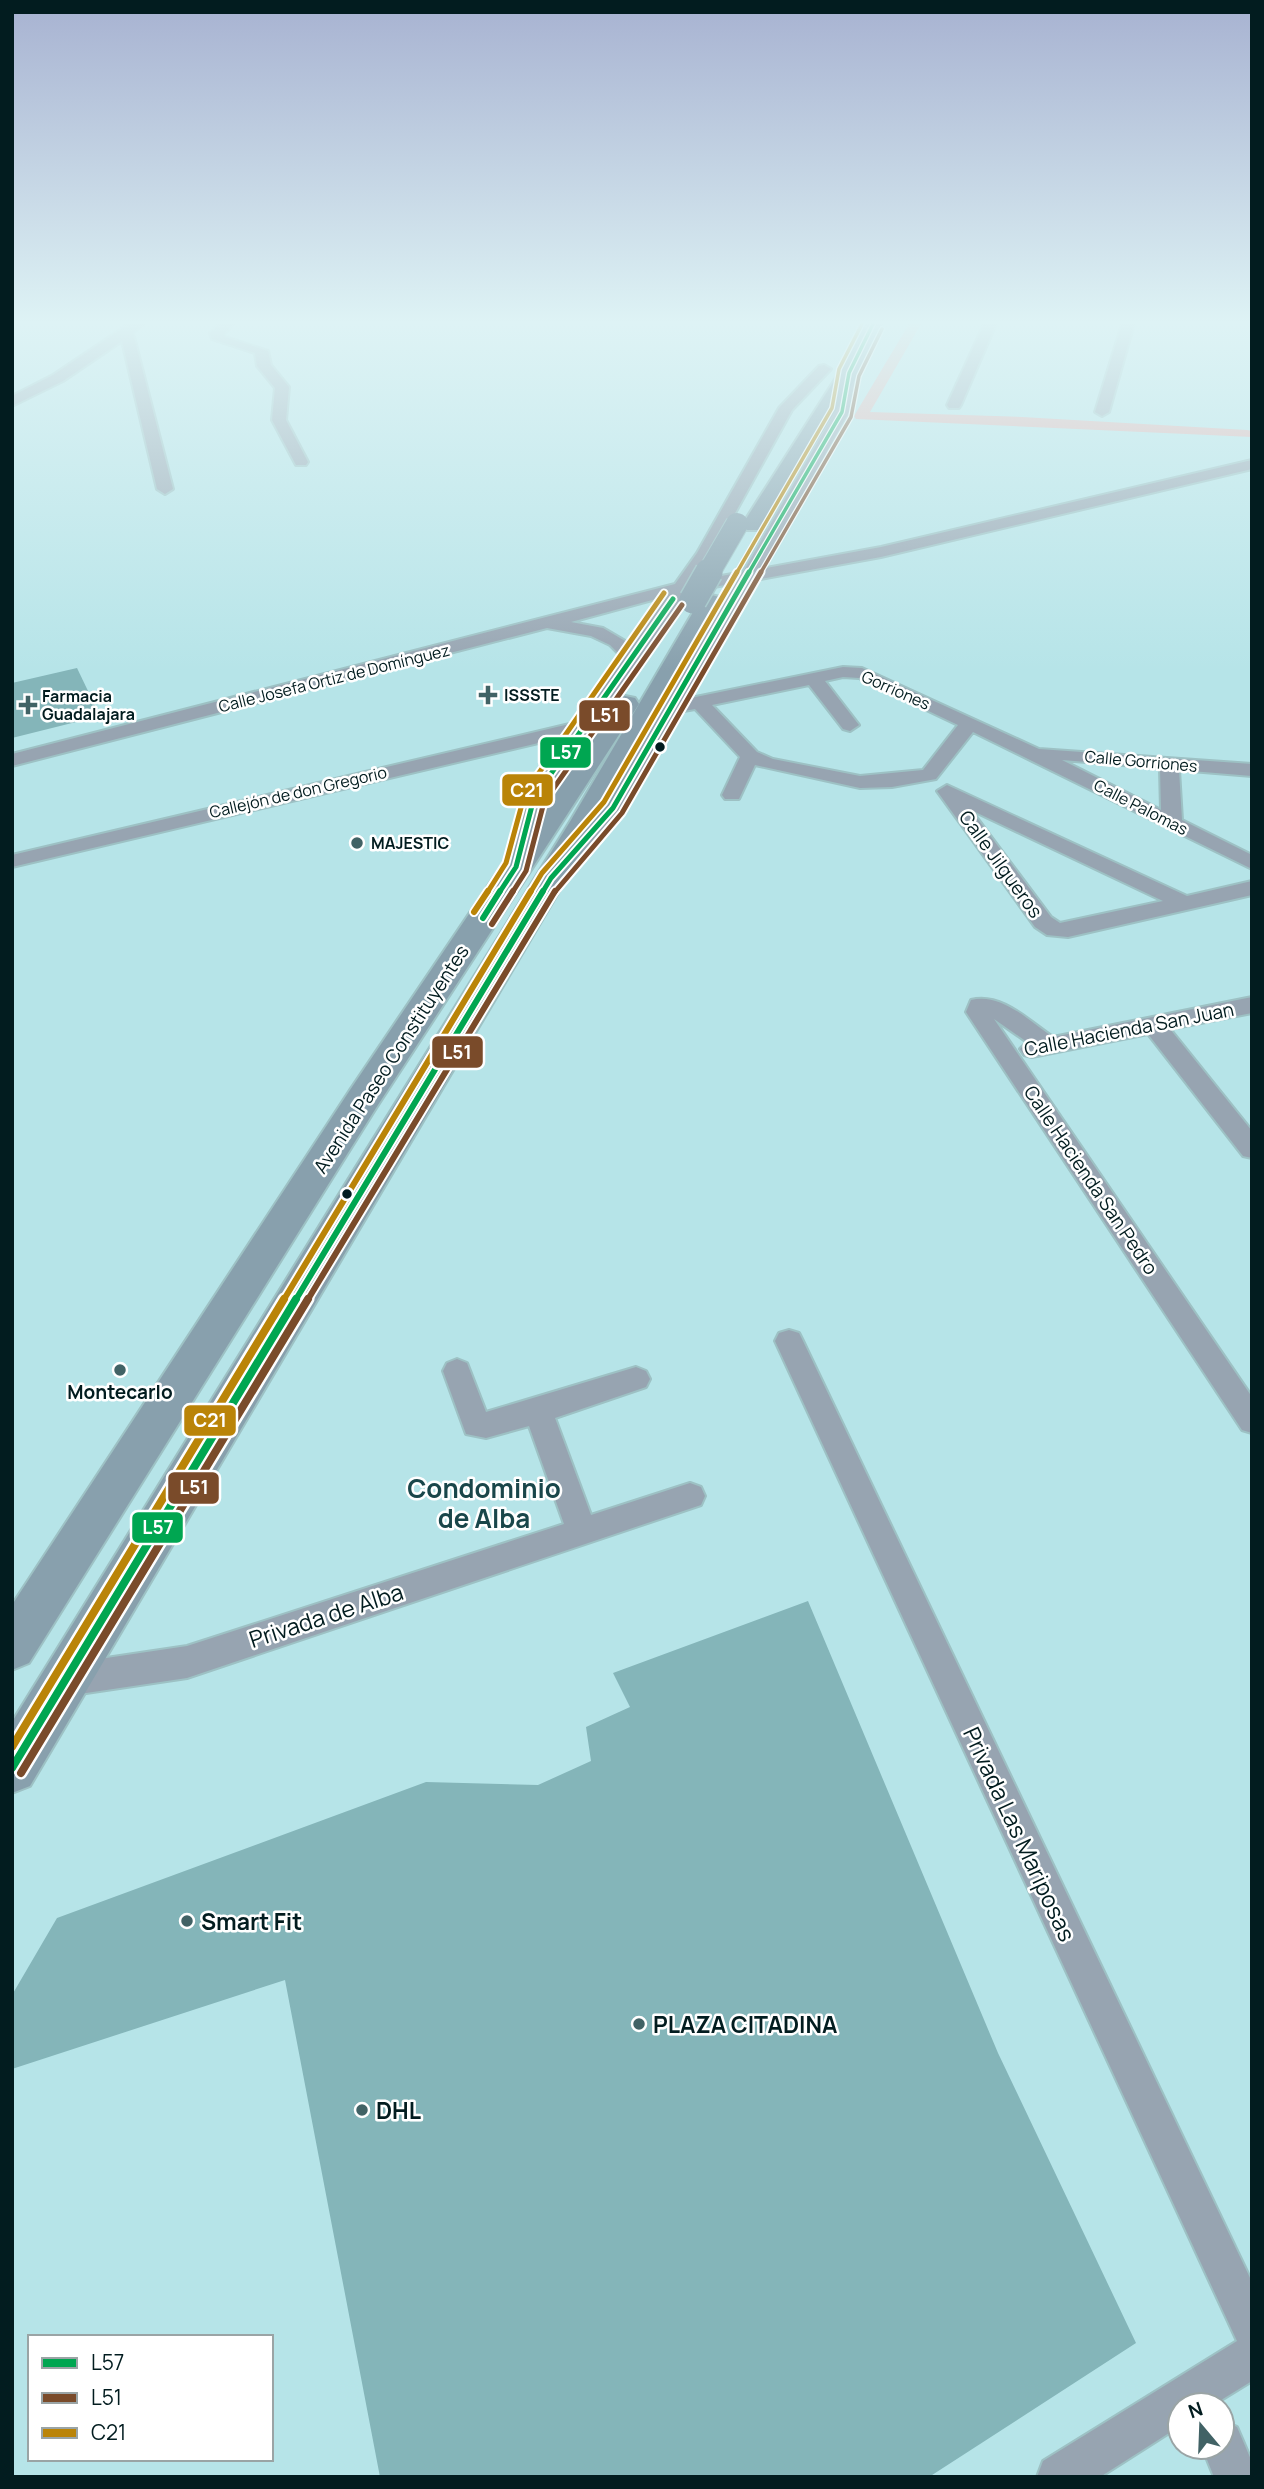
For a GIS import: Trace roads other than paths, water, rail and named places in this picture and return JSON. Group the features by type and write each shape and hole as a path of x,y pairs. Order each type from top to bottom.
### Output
{"highway":[{"name":"Avenida Paseo Constituyentes","path":"12,1768 66,1680 534,873 552,815 693,600 784,440"},
{"name":"Avenida Paseo Constituyentes","path":"12,1647 357,1109 534,873 586,820 754,525 807,440"}],"street":[{"path":"155,440 165,489"},
{"path":"287,440 301,462"},
{"path":"534,873 534,797 705,553 768,440"},
{"path":"534,873 613,808 826,440"},
{"path":"1118,479 1252,450"},
{"path":"878,546 1252,464"},
{"path":"878,546 1091,485"},
{"path":"720,529 735,537 773,531"},
{"path":"705,553 736,546 762,549"},
{"name":"Calle Josefa Ortiz de Domínguez","path":"12,760 528,628 683,584 878,546"},
{"path":"528,628 558,626 594,632 621,645 632,657"},
{"name":"Gorriones","path":"669,712 699,702 842,672 862,673 1031,752"},
{"path":"813,678 850,725"},
{"path":"699,702 750,756 768,764 860,782 892,782 929,775 969,724"},
{"path":"669,712 723,728"},
{"name":"Callejón de don Gregorio","path":"12,862 585,726"},
{"name":"Calle Gorriones","path":"1031,752 1252,770"},
{"name":"Calle Palomas","path":"1031,752 1252,863"},
{"path":"732,795 750,756"},
{"path":"1169,764 1172,822"},
{"name":"Calle Jilgueros","path":"929,775 947,790 1043,922 1055,930 1068,930 1252,888"},
{"name":"Calle Jilgueros","path":"947,790 1184,903"},
{"name":"Calle Hacienda San Juan","path":"1007,1054 1252,1005"},
{"name":"Calle Hacienda San Pedro","path":"1048,1045 991,1006 979,1006 977,1012 1252,1421"},
{"path":"1154,1026 1252,1149"},
{"name":"Privada Las Mariposas","path":"789,1340 1252,2328"},
{"path":"457,1371 477,1425 486,1425 538,1410 636,1379"},
{"path":"538,1410 581,1530"},
{"name":"Privada de Alba","path":"66,1680 187,1662 690,1496"},
{"path":"1212,2391 1252,2356"},
{"path":"1059,2477 1166,2419"}],"place":[{"name":"ISSSTE","path":"488,695"},
{"name":"Farmacia Guadalajara","path":"28,705"},
{"name":"MAJESTIC","path":"357,843"},
{"name":"Montecarlo","path":"120,1370"},
{"name":"Smart Fit","path":"187,1921"},
{"name":"PLAZA CITADINA","path":"639,2024"},
{"name":"DHL","path":"362,2110"}],"district":[{"name":"Condominio de Alba","path":"484,1503"}]}
